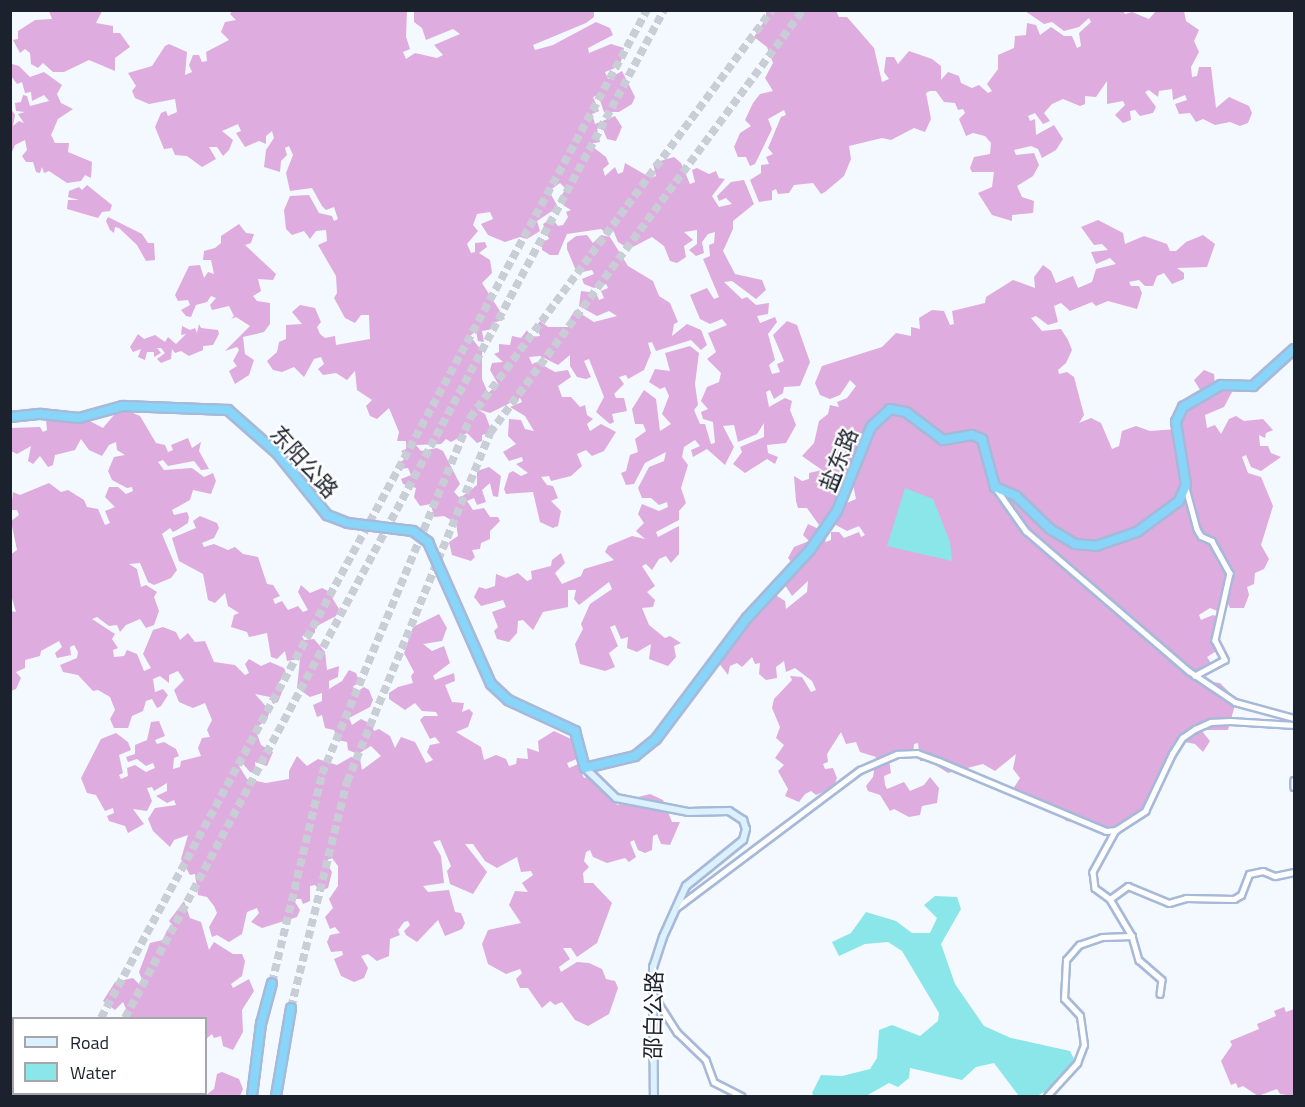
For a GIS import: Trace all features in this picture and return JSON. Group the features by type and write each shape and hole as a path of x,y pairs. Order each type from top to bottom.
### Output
{"highway":[{"path":"995,487 1016,496 1050,529 1075,544 1096,546 1127,537 1165,514 1179,501 1186,485 1177,415 1221,385 1244,387 1261,382 1294,349"},
{"name":"东阳公路","path":"10,417 41,414 79,418 123,406 228,410 277,453 327,515 348,523 413,531 428,542 491,684 508,700 575,731 585,768"},
{"name":"盐东路","path":"585,768 635,756 656,739 747,618 817,540 837,511 871,427 881,414 890,409 906,412 943,440 972,435 982,440 995,487"},
{"path":"252,1096 261,1024 272,983"},
{"path":"276,1096 291,1008"}],"street":[{"path":"1186,485 1197,529 1201,536 1212,541 1230,573 1215,640 1225,660 1195,676"},
{"path":"995,487 1010,511 1040,544 1195,676 1235,702 1294,718"},
{"path":"1160,994 1162,981 1139,960 1132,936 1110,899 1095,888 1093,872 1116,830 1145,810 1182,738 1211,722 1294,725"},
{"path":"673,911 860,770 897,754 917,753 1106,831 1116,830"},
{"name":"邵白公路","path":"585,768 616,798 688,812 729,811 743,820 746,828 743,840 686,886 673,911 653,967 654,1096"},
{"path":"1294,780 1294,787"},
{"path":"1110,899 1128,886 1169,903 1186,898 1234,899 1240,895 1249,874 1294,872"},
{"path":"1047,1096 1077,1064 1084,1045 1080,1016 1064,999 1066,960 1079,945 1102,937 1132,936"},
{"path":"653,994 677,1032 706,1060 714,1082 742,1096"}],"shaded area":[{"path":"233,10 407,11 406,37 410,49 403,52 406,59 415,53 437,58 443,55 434,45 460,34 453,29 426,40 422,28 414,22 414,11 594,11 594,17 586,23 533,45 535,50 553,45 596,22 610,28 613,35 588,48 589,53 611,44 624,48 620,66 605,72 608,79 622,71 635,97 632,104 619,112 604,112 598,95 593,97 599,111 592,114 595,124 615,116 622,127 616,141 607,139 602,127 597,129 600,142 589,144 606,157 609,164 603,169 605,176 615,167 618,174 623,172 625,163 651,178 656,176 653,163 674,157 681,163 690,184 695,182 692,170 697,168 709,174 716,171 719,178 725,179 712,196 719,207 732,204 726,198 719,201 717,196 731,182 744,180 754,204 733,221 733,229 723,251 735,274 762,280 766,290 756,299 732,281 724,282 742,299 747,297 756,305 769,303 768,314 757,316 760,323 775,317 777,322 768,334 775,360 769,365 772,374 780,372 777,364 784,361 773,335 787,321 797,325 810,362 800,386 784,387 783,393 774,399 770,390 766,392 769,407 785,398 792,401 790,410 796,425 786,443 767,445 768,453 778,457 775,464 767,459 745,473 733,464 742,452 740,447 764,437 764,423 757,434 738,442 734,425 723,426 734,447 725,465 707,449 693,457 691,450 700,446 695,440 684,447 682,457 688,465 681,488 686,503 679,511 679,520 656,532 658,537 679,526 679,554 671,563 666,556 659,559 652,570 646,564 642,566 655,586 647,592 655,600 653,607 642,608 649,625 665,638 670,636 681,643 674,646 676,657 668,666 649,659 651,644 637,652 627,648 628,637 621,639 615,625 610,627 618,646 609,653 615,667 605,671 580,664 575,644 583,629 581,624 590,604 612,589 609,582 579,605 574,599 576,590 568,590 568,607 543,612 533,630 523,620 518,621 517,633 509,642 497,639 494,631 498,627 492,612 506,607 503,600 481,606 474,597 479,587 486,589 495,586 496,574 506,578 518,573 527,581 532,579 531,571 551,566 552,560 561,553 565,563 555,573 562,584 581,576 584,569 614,560 605,552 608,546 632,536 645,539 636,531 644,523 638,514 642,504 659,511 668,507 667,502 659,505 651,498 642,498 638,488 649,467 664,461 666,452 645,463 634,484 626,485 621,473 626,471 630,455 638,452 635,439 646,431 643,424 635,424 632,409 644,390 656,399 660,431 671,424 662,414 669,396 665,387 660,389 649,382 655,369 670,371 665,353 690,346 699,353 695,384 698,405 694,410 700,424 705,424 711,444 715,443 713,422 703,419 701,412 708,409 701,401 707,387 719,382 721,373 707,359 716,352 708,333 727,325 722,319 710,324 700,319 690,295 707,288 714,299 719,297 703,259 710,256 709,245 714,243 715,232 708,234 702,242 704,253 696,256 689,250 697,244 697,230 684,232 693,240 684,246 686,257 677,263 670,261 664,246 652,237 629,249 618,242 613,230 606,233 601,229 567,234 558,255 550,255 542,250 542,242 549,239 543,224 552,218 558,226 563,225 568,217 566,212 571,210 563,205 560,197 566,189 560,183 549,191 558,207 537,221 540,231 527,239 520,237 505,242 488,235 481,224 493,219 490,212 477,214 473,225 478,231 467,244 471,253 475,252 475,243 485,242 487,247 479,253 490,260 492,273 482,283 505,319 493,323 493,329 482,331 484,342 478,341 476,331 470,336 482,351 482,379 488,393 498,384 490,370 492,363 503,362 494,354 499,352 499,344 510,345 512,336 521,338 527,330 530,337 540,336 536,326 540,321 548,327 568,327 575,324 570,318 575,310 594,322 617,316 609,311 597,316 579,306 581,291 596,293 599,300 604,298 601,291 608,288 606,284 594,288 584,284 582,279 594,274 592,270 577,273 567,249 567,243 576,236 587,235 593,243 601,235 610,237 628,266 653,281 659,296 670,303 678,322 674,324 672,336 687,324 701,330 707,345 701,350 691,340 656,351 652,342 648,343 651,353 644,370 628,379 626,375 619,377 624,384 614,394 616,398 624,398 627,411 612,414 614,422 610,424 596,412 604,397 589,359 584,361 591,377 586,379 577,377 570,366 570,355 558,365 540,356 529,357 532,364 537,362 555,372 568,370 571,377 558,386 562,397 571,397 580,407 585,405 587,415 593,419 587,424 590,431 601,424 616,432 604,451 592,456 586,450 577,454 582,466 571,476 551,481 549,476 541,477 547,485 553,486 558,498 551,501 561,511 558,526 553,528 540,522 533,492 506,494 504,489 509,473 513,471 521,476 528,473 516,464 523,461 522,457 509,461 503,452 516,444 508,436 509,419 521,420 525,429 534,431 525,416 510,407 522,402 520,398 490,413 477,409 485,414 492,432 482,435 482,441 477,443 467,433 451,442 446,439 441,444 416,445 421,451 437,448 443,451 460,484 454,492 460,498 477,485 477,471 489,467 501,476 498,497 493,496 490,483 482,490 486,502 477,505 474,498 467,501 473,510 484,508 490,517 498,517 500,521 490,531 490,539 481,543 480,549 472,550 475,557 471,561 452,555 449,542 458,536 456,523 444,516 434,517 431,504 420,506 414,497 416,488 403,484 401,479 411,475 408,468 400,469 398,464 407,457 401,451 406,449 406,441 397,441 399,432 389,408 377,419 370,416 366,406 372,400 357,390 355,371 347,380 336,373 323,375 318,369 324,364 321,357 314,359 304,377 294,367 282,372 273,370 267,361 277,352 279,342 286,339 286,325 302,324 292,312 300,305 315,308 321,322 317,327 320,334 325,338 335,336 336,345 370,339 369,315 361,315 355,323 345,318 334,298 337,293 336,276 318,245 327,241 326,230 316,231 310,239 304,231 292,235 286,229 284,210 290,196 309,195 319,213 332,216 334,221 338,219 334,207 326,210 312,188 290,191 286,173 293,155 289,146 285,148 287,155 281,161 280,172 264,167 266,150 274,138 272,131 266,136 266,144 259,141 245,147 236,133 241,131 238,124 222,131 233,140 229,150 223,156 217,147 209,147 216,159 202,167 187,156 175,155 172,148 164,149 155,127 161,113 166,111 168,116 177,112 175,99 149,104 135,98 132,91 136,86 128,73 152,66 165,46 169,44 187,52 185,75 192,72 189,65 193,55 199,55 202,62 207,61 206,52 229,40 221,32 225,22 236,20 230,14"},
{"path":"49,11 102,11 96,23 113,26 113,33 120,33 130,47 115,58 115,71 89,60 64,72 53,72 43,63 38,68 31,64 30,53 25,49 20,53 13,40 18,39 18,31 35,20 52,19"},
{"path":"766,11 836,11 839,17 847,17 874,48 882,82 889,79 884,72 886,57 894,57 898,64 909,51 932,59 941,66 941,80 948,72 959,76 961,83 972,88 979,85 988,93 992,91 987,84 998,69 998,55 1014,48 1015,36 1026,35 1027,23 1036,25 1040,35 1051,27 1064,36 1072,36 1077,48 1081,46 1079,33 1091,22 1089,18 1079,27 1064,31 1052,22 1044,24 1025,11 1123,11 1125,14 1132,12 1149,19 1156,11 1184,11 1186,21 1199,30 1194,41 1199,52 1191,67 1192,77 1197,76 1199,67 1211,67 1216,108 1229,97 1249,106 1252,113 1248,123 1240,126 1230,122 1215,125 1203,119 1196,122 1190,113 1179,114 1175,104 1187,100 1185,95 1173,100 1172,89 1159,91 1158,97 1149,90 1145,92 1156,107 1153,113 1140,116 1135,110 1130,111 1131,120 1123,123 1115,115 1125,105 1123,101 1107,104 1107,81 1096,97 1085,96 1085,104 1080,106 1063,99 1052,104 1044,113 1050,121 1043,124 1035,113 1028,116 1030,121 1035,119 1036,135 1054,125 1063,139 1056,150 1042,158 1038,149 1031,146 1014,150 1016,155 1034,153 1039,165 1033,176 1017,186 1022,197 1034,201 1033,213 1012,215 1012,221 992,215 978,193 992,187 994,172 972,172 970,168 974,157 990,154 991,143 985,136 973,133 966,136 959,119 965,113 963,109 958,110 955,103 944,102 936,91 930,91 926,93 931,119 925,132 914,128 891,140 882,138 849,146 851,159 844,176 821,194 813,183 794,185 789,193 778,194 776,189 772,191 772,200 759,202 750,180 761,173 761,165 769,164 766,157 773,154 768,148 781,117 786,115 784,110 768,119 772,129 755,164 750,166 746,157 738,157 734,147 740,133 751,126 745,120 753,103 760,94 773,91 765,78 773,63 767,47 754,37 766,18"},
{"path":"12,64 19,66 30,77 44,72 62,85 57,94 61,103 73,109 58,119 51,135 55,143 69,143 68,152 92,162 91,178 85,175 81,181 67,183 49,171 44,173 42,167 40,173 36,172 33,162 26,162 22,156 27,150 25,140 15,145 11,154 11,109 15,115 13,126 19,121 24,123 18,114 25,112 16,111 15,103 21,102 23,95 27,96 30,106 49,101 44,95 32,101 31,92 25,93 22,82 17,84 11,76"},
{"path":"87,185 112,205 110,211 102,212 98,218 67,209 68,200 79,200 68,197 69,191 79,187 82,190"},
{"path":"108,217 142,234 148,243 154,243 155,260 146,261 137,245 119,228 115,227 114,233 110,230 106,221"},
{"path":"1098,220 1123,233 1125,244 1144,236 1167,244 1170,251 1176,251 1186,242 1203,235 1215,244 1207,267 1177,268 1184,273 1184,279 1172,284 1164,273 1157,276 1153,286 1145,286 1139,280 1129,282 1131,286 1139,286 1142,293 1137,309 1108,301 1096,306 1092,302 1070,311 1061,303 1054,306 1058,322 1048,325 1036,316 1031,318 1042,331 1061,329 1068,340 1072,350 1066,363 1058,370 1059,374 1067,372 1074,377 1084,415 1079,423 1091,418 1101,423 1112,449 1119,446 1122,431 1136,426 1150,431 1177,429 1175,418 1202,393 1194,380 1204,370 1214,374 1215,385 1225,381 1232,392 1224,407 1205,415 1207,428 1215,425 1221,434 1229,419 1236,416 1244,421 1263,419 1273,430 1266,433 1265,438 1259,435 1260,446 1268,446 1271,453 1281,457 1261,471 1251,467 1246,455 1242,457 1248,473 1261,477 1273,506 1261,545 1269,559 1264,569 1255,573 1254,584 1247,587 1249,595 1244,608 1230,608 1226,599 1220,612 1210,608 1199,615 1201,620 1213,615 1220,618 1223,628 1214,640 1218,650 1207,657 1213,666 1211,672 1202,671 1201,677 1203,681 1220,683 1230,693 1235,705 1228,730 1201,730 1210,741 1203,752 1195,744 1180,741 1173,753 1175,758 1160,769 1162,774 1146,798 1141,819 1104,834 1095,832 1092,825 1066,821 1054,807 1013,789 1020,778 1013,769 1016,754 995,771 983,764 948,773 929,761 920,761 918,743 914,744 913,756 889,760 891,773 884,776 885,785 887,789 904,782 910,791 924,785 930,777 939,788 937,803 922,806 920,815 909,817 894,809 890,811 880,795 868,791 866,786 873,777 876,757 860,752 856,742 846,744 841,732 827,754 828,762 823,764 825,769 833,768 837,778 833,788 816,795 811,791 805,794 799,802 785,796 788,789 778,771 784,765 775,758 784,745 776,738 780,727 772,708 774,699 792,680 790,676 802,677 811,692 816,690 812,681 795,668 786,672 784,661 776,667 777,678 766,680 759,674 760,663 755,664 752,657 742,667 737,663 730,666 728,675 715,658 734,633 746,629 744,618 753,606 774,594 785,601 786,609 807,592 808,581 792,596 783,582 788,580 786,567 793,564 788,558 794,547 809,541 803,535 808,524 821,530 826,542 831,540 831,532 839,532 844,538 859,532 861,537 865,535 859,526 847,531 832,523 842,505 856,499 853,484 847,489 850,496 838,501 819,525 807,508 798,508 796,501 794,476 802,481 809,479 809,473 822,470 802,456 814,443 819,421 828,414 830,405 839,407 837,402 847,398 856,386 850,380 840,395 830,399 820,395 815,383 822,366 882,347 896,333 911,336 911,327 920,329 919,318 932,310 944,311 950,325 954,324 952,311 985,303 986,297 1013,280 1035,288 1034,277 1043,265 1051,271 1056,283 1073,276 1078,288 1092,282 1096,269 1116,264 1110,258 1096,264 1091,252 1108,250 1102,244 1094,245 1081,227"},
{"path":"239,224 246,233 254,234 251,243 245,245 276,274 273,280 258,279 261,291 253,296 257,301 270,303 270,324 264,332 243,337 245,354 254,360 249,375 235,384 229,371 237,366 233,361 239,350 237,347 225,351 250,326 236,317 231,319 234,316 229,306 212,310 210,305 216,298 211,296 207,302 196,305 191,317 186,316 181,310 190,305 188,300 178,301 175,295 189,266 200,265 204,278 208,272 214,274 211,260 203,260 204,251 215,248 221,243 221,236"},
{"path":"199,324 201,328 218,330 219,334 213,345 203,346 203,350 189,356 181,351 175,353 172,349 171,359 161,363 157,359 165,353 161,348 157,348 161,353 154,357 154,352 147,352 145,360 138,357 141,349 133,352 130,347 138,334 144,339 155,335 165,342 168,337 176,344 186,334 181,335 182,326 190,330 195,328 197,333"},
{"path":"126,410 140,416 156,443 165,445 168,452 173,450 171,445 188,438 192,448 201,442 199,451 209,469 201,470 194,461 168,466 163,460 158,462 164,470 192,468 204,477 213,473 216,481 211,494 193,490 190,500 172,510 174,515 187,512 189,517 188,523 177,530 173,532 170,528 162,534 177,570 171,578 154,585 148,582 140,563 129,564 137,569 141,587 146,585 157,592 154,597 159,611 154,625 146,628 140,619 126,625 120,632 117,625 109,626 97,617 92,619 115,634 112,639 118,648 113,650 114,657 124,656 127,650 137,654 144,671 151,668 143,654 153,630 163,627 176,632 180,640 188,633 195,642 205,641 214,662 235,665 245,675 249,673 245,664 249,659 261,666 270,662 284,668 286,673 277,685 282,692 278,702 273,704 270,697 255,694 270,711 266,721 255,728 261,745 273,752 267,766 255,762 256,773 250,772 243,764 239,766 247,779 266,783 289,779 289,771 297,756 307,766 318,759 337,765 351,757 360,759 362,770 381,756 371,746 358,754 348,750 347,742 338,740 334,730 325,728 322,715 317,717 313,705 322,701 322,693 310,697 297,688 300,659 287,661 285,651 277,659 271,657 267,633 249,637 247,632 231,627 234,615 239,613 228,606 225,593 215,603 208,600 203,574 179,561 172,538 196,528 193,521 200,516 217,523 219,528 214,538 202,543 204,547 214,544 228,550 235,547 243,554 258,557 267,584 273,585 280,596 273,599 275,604 282,601 288,610 298,606 303,612 308,610 298,592 301,585 310,593 322,588 328,591 339,609 336,616 315,627 315,633 302,636 304,640 314,639 325,652 327,670 339,666 338,677 329,681 329,689 342,681 349,670 356,673 360,683 353,686 355,693 364,687 369,690 373,700 370,707 349,718 352,725 361,719 371,724 374,731 379,729 390,736 395,748 401,737 415,742 426,763 433,760 427,752 430,745 440,743 435,737 430,739 420,720 424,716 438,716 436,712 422,711 415,703 405,710 389,699 389,693 398,687 413,683 411,676 414,672 404,653 413,627 439,614 447,628 442,641 423,644 432,651 444,646 450,663 433,676 435,680 454,673 455,681 445,685 452,702 464,703 462,712 469,709 473,713 468,727 456,732 481,747 484,760 496,755 506,759 509,766 516,764 517,758 528,759 527,748 539,752 538,741 554,731 571,739 577,753 579,758 567,763 569,768 583,762 587,772 582,774 584,778 591,776 608,794 613,795 617,805 622,803 624,794 634,798 650,794 663,800 672,822 680,822 670,845 661,844 657,834 653,836 652,850 645,853 638,850 634,840 630,842 636,857 629,862 625,858 607,863 593,857 590,850 586,852 584,861 589,867 583,873 584,883 593,883 612,903 597,943 577,957 571,948 563,948 570,959 559,967 561,972 577,962 589,963 602,969 606,979 615,981 618,988 609,1014 588,1026 575,1020 562,1002 555,1005 550,1001 542,1008 528,988 520,988 516,979 522,973 520,969 506,974 488,964 482,944 488,930 521,923 509,905 515,891 528,892 522,883 533,875 531,871 521,872 517,857 497,868 485,861 473,844 465,844 487,872 473,894 450,884 447,871 451,866 440,840 433,842 441,856 444,883 423,886 428,892 449,890 455,912 461,913 465,923 462,929 445,936 438,920 417,942 406,935 404,931 410,925 408,921 404,922 398,930 400,935 390,939 389,956 377,961 368,954 361,956 368,968 364,978 354,982 341,976 334,959 343,955 342,951 331,952 327,942 330,935 340,933 335,927 330,929 325,917 333,908 329,899 338,886 338,866 332,858 325,861 332,872 328,888 320,891 315,885 310,886 310,901 303,904 301,899 293,899 300,910 297,917 262,928 251,922 259,913 257,908 247,912 242,934 229,942 217,935 212,937 209,927 217,913 207,897 198,895 195,874 190,875 181,859 188,835 174,840 170,847 153,831 148,819 155,808 176,805 174,800 167,803 156,796 167,791 167,783 154,791 152,787 147,788 152,801 147,811 133,809 144,824 128,833 125,826 109,821 107,816 114,813 113,808 105,811 96,795 87,793 81,778 101,739 116,733 128,742 131,750 119,755 123,773 119,775 121,779 128,776 127,768 135,765 146,772 155,768 153,763 146,766 137,759 128,762 126,757 135,754 135,745 147,740 151,722 159,721 165,736 155,740 157,744 164,742 176,749 179,756 174,758 173,769 180,767 181,761 201,756 198,748 202,738 210,737 207,730 212,720 205,703 193,708 179,702 174,690 184,680 178,671 169,675 169,683 160,676 153,679 155,692 163,689 168,695 161,706 157,708 152,699 146,701 143,711 132,716 128,728 114,728 110,719 115,710 110,697 98,690 93,691 78,675 63,672 60,665 77,658 78,652 74,645 70,647 71,655 57,658 55,653 62,647 59,641 41,651 40,656 25,660 25,668 16,672 21,678 16,689 11,691 10,611 16,612 11,595 10,555 17,550 11,521 19,515 17,510 11,510 13,492 20,495 49,483 61,492 68,490 84,500 87,507 98,509 105,525 110,523 105,511 115,507 105,497 109,487 118,487 126,494 133,491 132,487 127,488 112,480 108,471 114,457 125,455 117,450 116,442 109,445 102,456 89,450 81,439 75,450 55,455 53,465 48,467 40,456 33,464 28,461 31,446 17,454 11,451 11,428 40,427 43,432 47,430 46,420 60,414 84,418 103,428 114,415"},
{"path":"184,901 190,918 201,922 209,950 214,942 233,954 242,954 245,961 242,976 231,984 233,988 249,979 254,991 242,1010 243,1032 233,1050 223,1046 221,1036 214,1038 212,1034 207,1038 207,1017 130,1017 123,1002 115,1010 103,1001 115,982 133,978 139,984 143,982 139,972 150,943 163,940 167,930 174,927 169,921"},
{"path":"1284,1007 1286,1012 1294,1009 1294,1096 1280,1094 1277,1089 1258,1096 1243,1086 1238,1088 1236,1083 1231,1085 1221,1061 1232,1045 1230,1041 1259,1029 1257,1024 1276,1016 1274,1011"},
{"path":"11,1061 12,1095 114,1096 11,1096"},
{"path":"222,1072 239,1079 243,1089 240,1096 118,1095 207,1095 214,1089 217,1074"}],"water":[{"path":"905,488 933,499 950,542 952,561 887,546"},
{"path":"935,896 957,897 961,909 941,944 955,984 984,1026 1011,1038 1070,1051 1074,1059 1054,1086 1037,1096 1019,1096 994,1063 976,1067 962,1080 910,1068 909,1078 898,1087 889,1083 866,1096 814,1096 812,1093 821,1075 842,1076 870,1069 877,1058 879,1030 892,1025 920,1036 938,1021 939,1013 902,951 888,942 865,944 839,956 832,942 851,933 866,912 896,921 912,933 930,933 937,918 924,905"}],"tunnel":[{"path":"102,1017 647,10"},
{"path":"126,1017 664,10"},
{"path":"272,983 322,774 470,418 772,10"},
{"path":"291,1008 347,782 490,433 803,10"}]}
